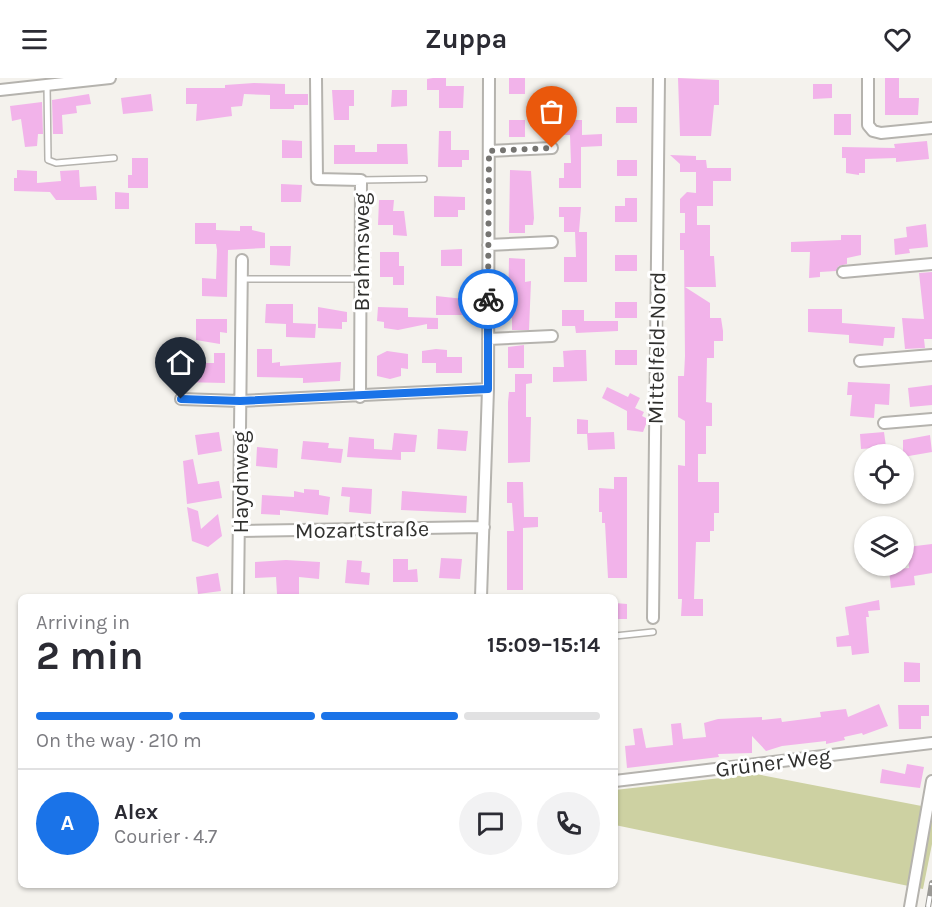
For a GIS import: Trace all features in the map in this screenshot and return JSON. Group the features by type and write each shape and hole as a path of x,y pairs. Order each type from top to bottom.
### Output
{"street":[{"path":"0,90 110,78"},
{"name":"Brahmsweg","path":"316,78 317,179 361,180 360,397"},
{"path":"481,594 488,389 489,78"},
{"name":"Mittelfeld-Nord","path":"653,618 659,78"},
{"path":"867,78 868,125 873,131 881,133 932,128"},
{"path":"489,151 552,148"},
{"path":"488,245 552,242"},
{"name":"Haydnweg","path":"238,594 241,531 240,401 243,260"},
{"path":"843,272 932,264"},
{"path":"488,339 552,336"},
{"path":"860,361 932,355"},
{"path":"181,399 240,401 360,397 488,389"},
{"path":"884,423 932,419"},
{"name":"Mozartstraße","path":"241,531 484,527"},
{"name":"Grüner Weg","path":"618,782 932,743"},
{"path":"910,907 932,782"}],"lane":[{"path":"47,85 48,160 56,163 114,158"},
{"path":"361,180 424,179"},
{"path":"242,279 361,279"},
{"path":"618,636 653,632"}],"green space":[{"path":"756,774 932,808 932,844 923,889 618,826 618,790"}],"building":[{"path":"446,78 446,86 464,86 463,108 439,108 439,90 427,90 427,79"},
{"path":"509,78 525,78 525,94 509,94"},
{"path":"678,78 719,80 719,105 714,105 711,136 680,136"},
{"path":"885,78 899,78 899,98 919,98 918,115 885,115"},
{"path":"285,84 285,94 308,94 308,105 294,105 294,109 270,109 270,95 244,94 242,106 231,107 232,116 196,121 197,104 186,104 186,88 225,88 225,85"},
{"path":"813,84 832,84 832,98 813,99"},
{"path":"332,90 354,90 354,106 349,106 349,120 334,120"},
{"path":"392,90 407,90 407,106 391,107"},
{"path":"89,94 91,104 76,106 77,113 62,115 63,134 53,134 52,100"},
{"path":"151,94 153,111 123,114 121,98"},
{"path":"42,102 43,134 38,134 37,146 25,147 21,119 12,121 10,106"},
{"path":"616,107 637,107 637,123 616,123"},
{"path":"834,114 851,114 851,135 834,135"},
{"path":"509,120 525,120 525,137 509,137"},
{"path":"560,120 582,120 582,135 602,134 602,146 581,147 581,188 559,188 559,178 564,178 564,163 571,163 570,135 560,135"},
{"path":"439,131 451,131 451,150 469,150 469,160 462,160 462,167 438,167"},
{"path":"282,140 302,141 302,158 282,158"},
{"path":"927,141 929,159 896,162 896,158 865,159 865,173 859,173 859,175 846,173 846,158 842,158 842,147 895,148 894,144"},
{"path":"377,144 407,144 408,164 334,164 334,145 355,145 355,152 377,152"},
{"path":"670,155 696,156 696,160 706,160 707,168 731,168 731,181 713,181 713,206 697,206 697,225 710,225 710,256 714,256 716,287 685,287 710,303 710,318 721,318 723,331 723,341 714,341 714,358 707,358 706,402 712,403 712,426 706,426 706,454 698,454 698,482 719,482 719,513 714,513 714,531 710,531 710,542 696,542 694,599 703,599 703,616 681,616 682,599 678,599 678,465 685,466 685,421 678,417 678,376 684,376 685,356 684,250 680,250 680,233 685,233 685,213 680,213 680,199 687,192 696,193 696,172 680,172 680,164"},
{"path":"132,158 148,158 148,188 128,188 128,175 132,175"},
{"path":"617,160 637,160 637,176 617,176"},
{"path":"17,170 37,171 37,183 61,181 60,171 79,170 80,187 96,186 97,200 56,200 50,192 14,191 14,178 17,178"},
{"path":"510,170 531,171 534,218 533,225 525,225 525,233 509,233"},
{"path":"281,184 302,185 301,202 281,202"},
{"path":"115,192 129,193 129,209 115,209"},
{"path":"434,196 465,197 465,210 458,210 458,217 434,217"},
{"path":"625,198 637,198 637,222 615,222 615,206 625,206"},
{"path":"379,200 394,200 393,211 404,211 407,236 393,235 393,225 378,225"},
{"path":"559,207 581,207 579,232 587,232 587,282 564,282 564,257 576,257 575,232 564,232 564,217 559,217"},
{"path":"195,223 216,223 216,230 240,231 240,226 252,226 252,230 265,233 265,248 228,250 227,297 202,296 202,278 216,279 217,250 216,244 195,244"},
{"path":"926,224 928,247 909,249 910,253 895,255 894,239 907,237 906,227"},
{"path":"841,235 861,235 861,255 847,258 847,264 839,266 836,271 820,272 820,277 809,278 810,252 791,252 791,242 841,240"},
{"path":"270,246 291,246 290,266 270,265"},
{"path":"462,249 462,266 441,266 441,250"},
{"path":"380,252 399,252 399,266 404,266 404,285 393,285 393,277 380,277"},
{"path":"615,255 637,255 637,271 615,271"},
{"path":"509,258 525,259 525,282 531,281 529,330 512,330 512,318 508,318"},
{"path":"932,272 932,339 924,339 925,348 905,349 902,318 924,319 919,273"},
{"path":"436,296 464,299 464,315 436,315"},
{"path":"615,302 637,302 637,318 615,318"},
{"path":"266,304 293,304 293,323 316,324 315,338 286,337 286,324 265,323"},
{"path":"318,307 347,312 347,322 342,322 342,329 318,328"},
{"path":"378,307 408,308 408,317 438,318 438,329 427,329 427,324 398,330 384,328 384,322 377,321"},
{"path":"808,309 842,309 842,323 895,327 894,338 884,338 883,346 849,343 849,335 808,332"},
{"path":"562,310 584,310 584,321 618,321 618,331 576,333 575,326 562,326"},
{"path":"196,319 227,319 227,333 220,332 220,344 196,340"},
{"path":"524,345 524,368 508,368 508,347"},
{"path":"257,349 272,349 272,363 280,362 280,366 341,362 340,381 303,383 303,378 257,377"},
{"path":"447,350 447,357 462,357 462,373 436,373 436,363 422,363 422,351"},
{"path":"586,350 587,381 553,382 553,367 564,367 563,351"},
{"path":"615,350 637,350 637,365 615,365"},
{"path":"387,351 408,354 408,369 401,368 401,376 390,379 377,376 377,356"},
{"path":"214,353 225,353 225,383 181,382 181,372 204,372 204,363 214,363"},
{"path":"515,374 532,374 532,383 526,384 526,417 531,417 530,462 508,463 508,402 509,392 515,392"},
{"path":"848,382 890,384 889,405 875,404 874,418 850,416 852,395 847,395"},
{"path":"932,385 932,405 910,407 908,388"},
{"path":"607,387 628,397 630,393 640,398 635,408 644,412 642,416 648,419 643,432 627,430 627,411 602,398"},
{"path":"577,419 588,420 588,433 614,432 615,449 588,450 587,434 577,434"},
{"path":"438,429 468,431 466,451 437,449"},
{"path":"219,432 222,451 198,455 195,435"},
{"path":"884,432 886,444 861,444 860,434"},
{"path":"394,433 417,435 415,452 401,452 401,460 347,457 349,437 374,439 374,449 392,450"},
{"path":"930,435 932,452 914,455 914,444 903,444 903,440"},
{"path":"303,441 329,443 328,448 343,449 341,463 301,459"},
{"path":"257,447 278,449 277,468 256,466"},
{"path":"193,459 198,484 219,481 222,498 187,504 183,461"},
{"path":"614,477 627,477 627,578 608,578 605,523 602,523 602,512 599,512 599,488 614,489"},
{"path":"507,482 523,482 524,517 538,517 538,527 523,528 523,590 507,590 507,531 514,531 512,503 507,503"},
{"path":"342,487 372,489 371,514 349,512 350,497 341,496"},
{"path":"304,489 319,490 319,495 330,497 328,515 280,510 280,515 261,514 262,495 294,497 294,491 304,493"},
{"path":"402,491 467,496 466,513 401,510"},
{"path":"187,507 198,511 201,529 218,514 222,536 208,547 192,541"},
{"path":"932,544 932,573 914,576 914,546"},
{"path":"441,558 462,559 460,579 439,578"},
{"path":"393,559 408,559 408,570 417,569 418,582 393,582"},
{"path":"286,560 320,562 319,579 299,577 299,594 277,594 276,577 255,578 255,562"},
{"path":"347,560 362,561 361,572 370,573 369,585 345,583"},
{"path":"218,573 221,591 198,594 196,577"},
{"path":"890,576 914,576 915,585 891,588"},
{"path":"879,600 880,610 868,611 869,617 866,617 869,653 852,655 851,646 837,647 836,637 849,635 845,607"},
{"path":"618,603 627,604 627,619 618,619"},
{"path":"904,662 920,663 920,682 904,682"},
{"path":"879,704 888,726 863,735 862,733 844,737 845,740 826,744 826,741 782,746 766,751 752,736 752,753 718,754 719,757 627,768 625,746 635,745 633,729 642,728 646,748 673,745 671,724 681,723 683,739 706,737 704,723 718,719 762,717 762,720 781,718 782,722 821,717 820,712 846,709 848,717"},
{"path":"898,705 929,705 929,716 921,716 921,729 899,729"},
{"path":"907,764 924,767 920,788 880,783 882,769 905,774"}],"railway":[{"path":"928,907 932,883"}],"way so far":[{"path":"488,299 489,151 552,148"}],"route":[{"path":"181,399 240,401 360,397 488,389 488,299"}]}
